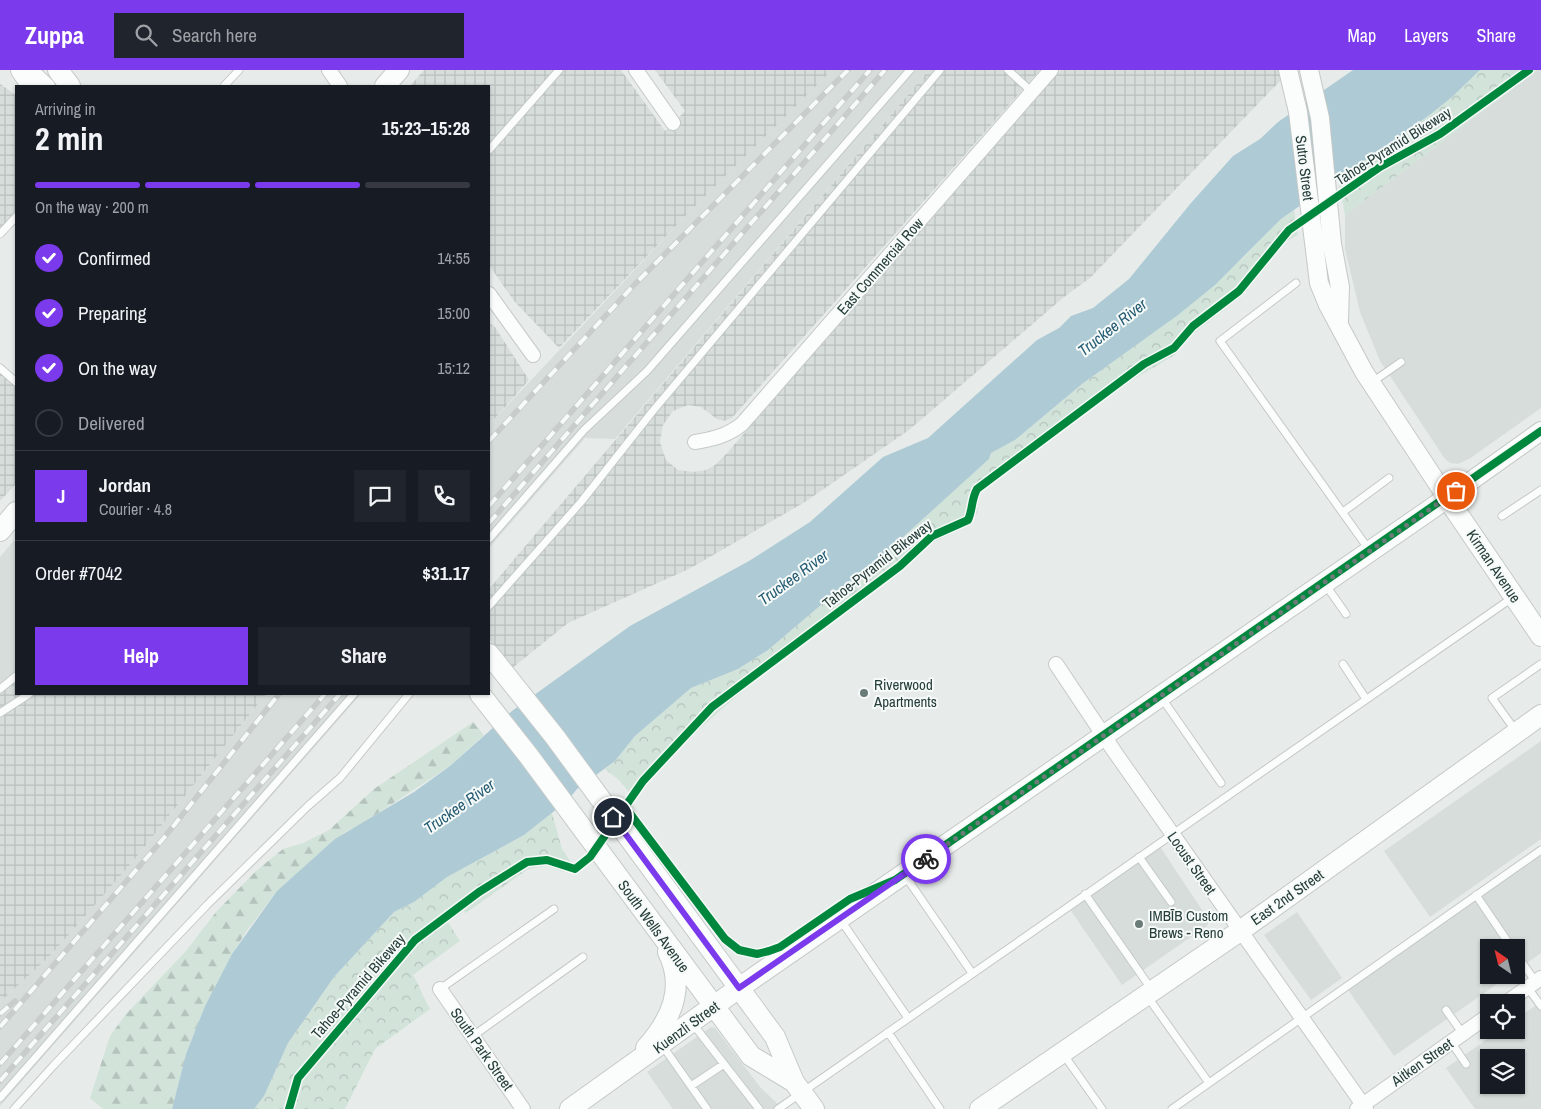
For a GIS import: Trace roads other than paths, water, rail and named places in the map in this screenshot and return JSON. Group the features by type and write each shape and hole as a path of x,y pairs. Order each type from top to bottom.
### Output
{"main road":[{"path":"21,70 31,85"},
{"path":"58,70 69,85"},
{"path":"386,85 399,70"},
{"name":"Kuenzli Street","path":"570,1109 662,1045 739,988 1447,498"},
{"name":"Kirman Avenue","path":"1447,498 1541,636"},
{"path":"0,531 15,513"},
{"name":"South Wells Avenue","path":"490,655 555,736 775,1037 798,1087 814,1109"},
{"name":"South Wells Avenue","path":"481,695 528,755 751,1056 798,1087"},
{"name":"East 2nd Street","path":"980,1109 1240,930 1541,715"},
{"path":"625,1071 656,1037 669,1018 676,996 672,961 653,924"}],"street":[{"path":"31,70 47,85"},
{"path":"45,70 53,85"},
{"path":"329,70 339,85"},
{"path":"636,70 674,123"},
{"name":"East Commercial Row","path":"695,442 730,433 742,424 1051,70"},
{"name":"Sutro Street","path":"1288,70 1298,112 1319,283 1328,306 1339,321 1371,383 1447,498"},
{"name":"Sutro Street","path":"1310,70 1320,118 1332,244 1340,287 1339,321"},
{"path":"490,295 533,355"},
{"name":"Kuenzli Street","path":"1447,498 1541,431"},
{"name":"Locust Street","path":"1056,664 1362,1107"},
{"path":"1519,994 1535,983"},
{"name":"South Park Street","path":"440,989 523,1109"},
{"name":"Aitken Street","path":"1362,1107 1480,1022"}],"lane":[{"path":"229,84 238,70"},
{"path":"490,149 559,70"},
{"path":"490,538 584,430 647,371 910,70"},
{"path":"490,605 581,502 652,412 940,70"},
{"path":"1008,70 1032,92"},
{"path":"0,234 15,218"},
{"path":"1296,284 1220,341 1370,551"},
{"path":"1371,383 1400,362"},
{"path":"0,368 15,381"},
{"path":"1343,512 1390,478"},
{"path":"1502,516 1541,490"},
{"path":"1324,583 1346,614"},
{"path":"778,1109 798,1087 888,1032 1515,596"},
{"path":"1342,664 1366,699"},
{"path":"1517,732 1492,698 1541,664"},
{"path":"0,689 15,677"},
{"path":"0,713 27,695"},
{"path":"0,1098 353,695"},
{"path":"14,1109 54,1064 208,904 308,806 340,778 408,695"},
{"path":"1161,696 1221,783"},
{"path":"1172,1109 1541,850"},
{"path":"1139,857 1171,902"},
{"path":"904,874 972,973"},
{"path":"1085,894 1209,1083"},
{"path":"1476,895 1506,939"},
{"path":"440,989 554,909"},
{"path":"840,919 908,1018"},
{"path":"473,1036 582,958"},
{"path":"1525,968 1535,983 1541,1006"},
{"path":"1446,1010 1463,1034"},
{"path":"692,1023 759,1109"},
{"path":"888,1032 940,1109"},
{"path":"1451,1042 1466,1064"},
{"path":"662,1045 707,1109"},
{"path":"1062,1052 1102,1109"},
{"path":"691,1086 724,1064"}],"water":[{"name":"Truckee River","path":"1353,70 1480,70 1452,97 1428,116 1281,219 1216,284 1178,315 1082,384 1015,440 991,453 989,459 869,568 848,582 768,650 738,669 691,688 635,736 615,761 577,789 567,801 524,835 447,877 414,902 394,912 334,977 288,1043 264,1096 254,1109 172,1109 186,1054 205,1006 232,954 277,891 335,839 414,792 450,766 512,711 630,626 749,561 810,522 883,457 928,438 1037,340 1059,328 1071,316 1093,308 1129,279 1191,203 1233,156 1260,139 1278,122"}],"railway":[{"path":"490,440 636,283 848,70"},
{"path":"490,505 870,70"},
{"path":"490,522 885,70"},
{"path":"0,1027 163,839 278,695"},
{"path":"0,1064 324,695"},
{"path":"0,1081 339,695"},
{"path":"0,1014 15,1001"}],"place":[{"name":"Riverwood Apartments","path":"864,693"},
{"name":"IMBĪB Custom Brews - Reno","path":"1139,924"}]}
